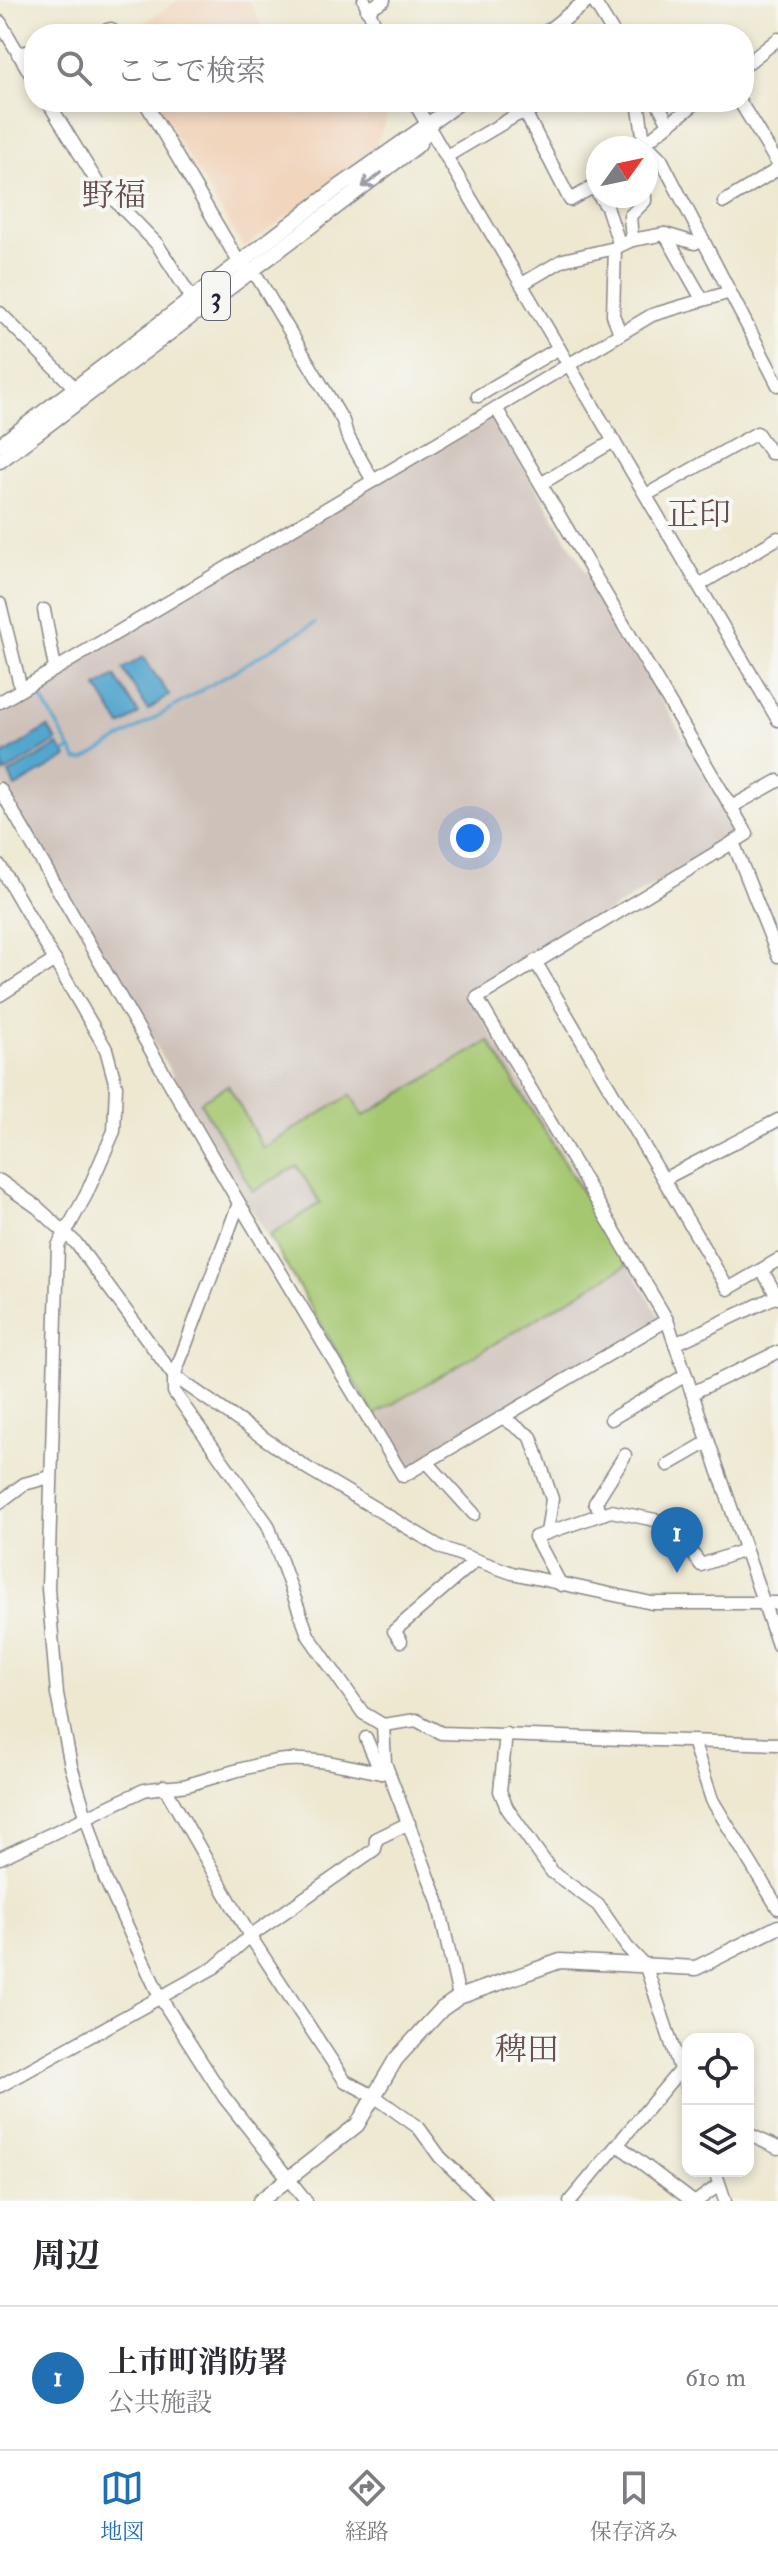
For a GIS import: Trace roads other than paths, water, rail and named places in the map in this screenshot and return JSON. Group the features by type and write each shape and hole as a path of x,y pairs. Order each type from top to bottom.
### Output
{"main road":[{"path":"558,24 590,0"},
{"name":"3","path":"0,461 245,268 339,187 448,112"},
{"name":"3","path":"0,445 193,300 245,268"},
{"path":"260,2201 357,2125 396,2059 442,2009 459,1997 560,1961 687,1969 705,1966 778,1927"}],"street":[{"path":"375,24 366,5 384,0"},
{"path":"590,0 607,24"},
{"path":"0,22 24,64"},
{"path":"754,58 778,39"},
{"path":"18,54 24,52"},
{"path":"54,112 97,182 157,244 193,300"},
{"path":"151,112 245,268 258,278 343,421 347,435 373,481"},
{"path":"419,112 778,720"},
{"path":"447,156 525,112 570,200 586,191"},
{"path":"640,112 643,136"},
{"path":"662,112 669,124"},
{"path":"656,136 684,112"},
{"path":"724,202 778,166 773,146 748,112"},
{"path":"658,157 778,385"},
{"path":"607,208 622,244"},
{"path":"620,333 613,315 622,244 630,216 638,208"},
{"path":"522,284 563,260 622,244 665,234 695,243 703,239"},
{"path":"665,234 702,299"},
{"path":"0,702 190,587 255,554 620,333 652,315 727,293"},
{"path":"0,313 76,389"},
{"path":"478,396 559,348"},
{"path":"496,408 747,834 477,998 667,1320 778,1645"},
{"path":"646,495 757,433 771,453 778,453"},
{"path":"542,483 614,441"},
{"path":"699,585 778,538"},
{"path":"0,604 21,689"},
{"path":"44,610 55,668"},
{"path":"733,806 778,781"},
{"path":"0,789 239,1203 403,1476 667,1320"},
{"path":"733,842 778,956"},
{"path":"0,866 106,1049 116,1086 114,1131 58,1246 48,1588 57,1694 85,1820 120,1915 160,1997 224,2097 306,2201"},
{"path":"0,995 55,960"},
{"path":"535,961 728,1289 778,1260"},
{"path":"664,1179 778,1120"},
{"path":"0,1181 66,1232 174,1376 368,1507 474,1562 561,1585 652,1603 778,1603"},
{"path":"239,1203 174,1376 174,1392 268,1525 308,1635 363,1713 383,1725 416,1720 441,1733 778,1744"},
{"path":"675,1344 778,1297 762,1270"},
{"path":"692,1393 778,1352"},
{"path":"611,1419 686,1375"},
{"path":"502,1417 531,1437 552,1499 547,1533"},
{"path":"668,1465 708,1442"},
{"path":"603,1514 595,1503 625,1455"},
{"path":"427,1462 474,1514"},
{"path":"0,1502 24,1484 50,1477"},
{"path":"561,1585 535,1537 611,1511 670,1523 701,1565 745,1550"},
{"path":"401,1641 394,1631 474,1562"},
{"path":"383,1725 385,1763 438,1901 459,1997"},
{"path":"506,1734 500,1791 507,1808 552,1872 598,1905 627,1947 646,1967 682,2076"},
{"path":"0,1858 144,1790 181,1786 277,1761 339,1764 381,1773 366,1738"},
{"path":"693,1741 712,1800 742,1854 778,1908"},
{"path":"164,1786 250,1936 345,2081 374,2096 419,2128 440,2157 486,2201"},
{"path":"0,2086 215,1967 250,1936 375,1849 376,1839 409,1823"},
{"path":"570,2201 680,2070"},
{"path":"754,2137 778,2148"},
{"path":"618,2145 694,2201 719,2185"},
{"path":"717,2177 725,2201"}],"water":[{"path":"143,657 169,695 148,710 123,669"},
{"path":"115,676 139,714 121,726 97,687"},
{"path":"48,727 57,741 4,773 0,757"},
{"path":"58,745 67,757 15,787 9,774"}],"waterway":[{"path":"71,749 77,760 84,760 315,623"},
{"path":"38,692 71,749 64,752"}],"place":[{"name":"上市町消防署","path":"677,1573"}],"district":[{"name":"野福","path":"114,195"},
{"name":"正印","path":"699,514"},
{"name":"稗田","path":"527,2049"}]}
